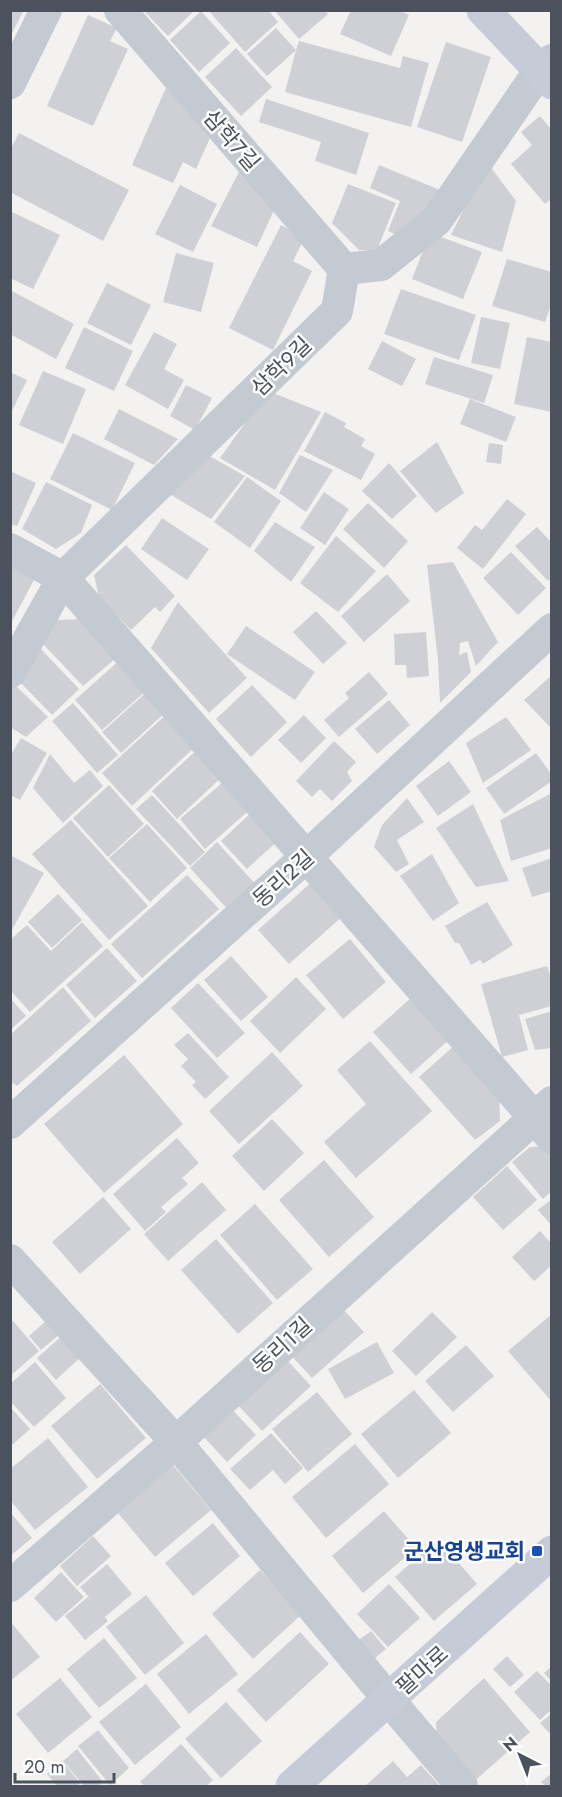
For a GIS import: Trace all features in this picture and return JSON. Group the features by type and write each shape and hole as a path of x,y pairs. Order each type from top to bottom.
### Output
{"street":[{"path":"10,83 46,10"},
{"name":"삼학7길","path":"120,10 344,269"},
{"path":"344,269 381,265 437,220 548,71 483,10"},
{"name":"삼학9길","path":"10,672 63,578 337,311 344,269"},
{"path":"10,549 63,578 307,856 545,1120"},
{"name":"동리2길","path":"10,1123 307,856 552,629"},
{"name":"동리1길","path":"10,1586 545,1120"},
{"path":"10,1260 176,1442 462,1786"},
{"name":"팔마로","path":"292,1786 552,1552"}],"building":[{"path":"10,10 24,10 10,37"},
{"path":"143,10 195,10 168,36"},
{"path":"208,10 268,10 278,22 245,52"},
{"path":"274,10 325,10 328,14 299,39"},
{"path":"351,10 399,10 409,15 391,56 340,34"},
{"path":"201,11 230,43 199,72 170,40"},
{"path":"88,15 117,28 110,41 128,49 93,126 47,106"},
{"path":"276,28 296,50 267,76 247,54"},
{"path":"299,41 400,68 403,56 429,63 411,127 285,92"},
{"path":"446,42 491,57 462,142 417,127"},
{"path":"236,48 272,87 241,116 205,77"},
{"path":"168,83 215,127 196,169 183,162 173,183 132,165"},
{"path":"266,99 369,133 356,175 315,161 321,142 259,122"},
{"path":"540,116 552,130 552,198 545,204 511,164 532,145 521,132"},
{"path":"19,133 129,190 103,241 10,192 10,150"},
{"path":"487,162 516,201 502,252 451,235"},
{"path":"379,165 440,190 403,238 388,231 400,201 370,188"},
{"path":"239,172 249,175 276,206 257,247 211,226"},
{"path":"348,184 396,203 377,250 359,250 332,223"},
{"path":"180,185 217,204 193,252 155,234"},
{"path":"10,211 60,235 33,289 10,278"},
{"path":"281,225 305,237 293,261 312,271 273,350 229,328"},
{"path":"430,233 482,252 463,299 412,279"},
{"path":"176,253 214,263 201,312 163,302"},
{"path":"507,259 552,272 552,302 545,322 492,306"},
{"path":"107,283 151,305 131,345 87,323"},
{"path":"401,289 476,315 459,360 384,334"},
{"path":"10,290 74,324 56,359 10,334"},
{"path":"481,317 510,323 500,369 471,363"},
{"path":"84,327 133,351 114,391 65,368"},
{"path":"154,332 177,344 164,369 184,380 168,409 125,385"},
{"path":"527,337 552,342 552,412 514,404"},
{"path":"382,341 416,359 402,386 368,369"},
{"path":"434,357 493,375 484,403 425,384"},
{"path":"43,371 86,389 63,444 19,425"},
{"path":"10,372 27,380 10,415"},
{"path":"186,385 212,398 195,430 170,416"},
{"path":"268,391 321,412 275,490 220,458"},
{"path":"470,399 516,417 506,442 460,424"},
{"path":"119,409 178,439 154,465 104,439"},
{"path":"325,412 346,423 344,427 365,439 361,446 375,454 361,480 304,451"},
{"path":"73,433 135,463 112,510 50,479"},
{"path":"437,442 464,493 436,513 400,471"},
{"path":"489,443 503,445 501,464 486,462"},
{"path":"206,454 245,476 211,519 168,493"},
{"path":"300,455 333,470 306,512 279,493"},
{"path":"389,463 417,496 392,519 362,491"},
{"path":"10,471 36,483 17,526 10,524"},
{"path":"247,477 281,501 250,548 214,522"},
{"path":"46,482 92,505 81,533 56,549 22,529"},
{"path":"324,492 349,509 325,545 300,528"},
{"path":"507,499 526,514 483,569 457,548 475,525 482,530"},
{"path":"368,503 408,541 384,568 343,529"},
{"path":"162,518 209,549 187,580 141,549"},
{"path":"275,522 315,547 291,582 254,551"},
{"path":"537,527 552,543 552,578 548,581 515,546"},
{"path":"336,536 376,571 338,612 300,583"},
{"path":"126,545 175,596 160,612 155,607 131,630 99,597 94,575"},
{"path":"511,552 546,588 518,615 483,578"},
{"path":"10,558 34,580 10,625"},
{"path":"453,562 498,642 476,666 468,641 460,643 459,655 467,652 471,672 440,703 438,660 427,565"},
{"path":"387,574 410,601 364,642 341,616"},
{"path":"178,602 247,678 209,713 151,648"},
{"path":"316,611 347,643 323,664 293,632"},
{"path":"84,619 121,654 83,686 41,642 56,620"},
{"path":"246,626 315,672 295,700 227,654"},
{"path":"426,632 429,676 407,678 406,665 395,665 394,634"},
{"path":"39,647 79,689 52,715 17,679"},
{"path":"122,658 149,688 102,730 75,700"},
{"path":"369,672 388,694 339,737 324,720 349,698 345,693"},
{"path":"552,675 552,729 524,700"},
{"path":"14,684 48,717 26,737 10,727 10,690"},
{"path":"252,685 287,722 251,757 216,719"},
{"path":"150,689 168,710 121,753 102,732"},
{"path":"389,700 410,725 377,754 355,729"},
{"path":"73,703 118,755 97,773 52,721"},
{"path":"169,712 198,744 132,806 102,773"},
{"path":"304,715 326,738 301,763 278,740"},
{"path":"506,717 531,750 483,783 466,743"},
{"path":"21,738 47,753 20,800 10,795 10,756"},
{"path":"334,741 356,762 347,772 352,781 332,801 320,789 312,797 296,781"},
{"path":"200,747 225,774 177,819 152,791"},
{"path":"536,753 552,775 552,781 504,814 486,788"},
{"path":"50,754 74,783 90,770 103,786 63,823 33,788"},
{"path":"449,761 471,792 438,816 416,786"},
{"path":"228,778 253,807 205,849 180,819"},
{"path":"109,785 144,824 108,857 73,818"},
{"path":"552,793 552,848 511,861 500,820"},
{"path":"152,795 205,852 190,866 136,809"},
{"path":"407,798 424,822 397,840 409,864 396,872 374,847 382,825"},
{"path":"473,804 509,881 476,887 436,828"},
{"path":"255,809 282,837 247,869 221,841"},
{"path":"71,820 148,906 109,940 32,854"},
{"path":"147,824 187,868 150,902 109,858"},
{"path":"217,842 260,889 232,914 190,868"},
{"path":"432,854 459,903 433,921 400,876"},
{"path":"10,855 44,873 10,933"},
{"path":"552,858 552,891 532,897 522,868"},
{"path":"187,875 219,909 142,978 111,944"},
{"path":"314,880 345,914 289,964 258,930"},
{"path":"58,894 82,920 52,948 28,922"},
{"path":"487,902 513,945 483,964 480,960 471,965 459,943 455,943 445,926"},
{"path":"82,922 103,946 30,1012 10,990 10,940 27,925 51,951"},
{"path":"350,939 386,982 343,1019 306,975"},
{"path":"107,948 137,981 95,1018 66,985"},
{"path":"231,956 268,997 241,1021 204,980"},
{"path":"547,966 552,981 552,1006 519,1015 528,1050 502,1057 481,984"},
{"path":"296,977 326,1009 280,1053 250,1021"},
{"path":"198,983 245,1033 217,1058 171,1008"},
{"path":"63,987 91,1021 17,1086 10,1081 10,1035"},
{"path":"412,997 450,1039 411,1074 373,1032"},
{"path":"10,998 26,1016 10,1030"},
{"path":"552,1011 552,1048 535,1050 525,1019"},
{"path":"188,1033 229,1077 205,1099 192,1085 196,1082 181,1066 188,1059 174,1045"},
{"path":"370,1041 432,1111 356,1178 324,1142 366,1104 337,1070"},
{"path":"455,1045 499,1091 500,1121 475,1140 419,1077"},
{"path":"272,1052 303,1086 239,1144 209,1111"},
{"path":"124,1055 183,1124 104,1193 44,1124"},
{"path":"272,1119 304,1153 264,1191 232,1156"},
{"path":"177,1138 199,1163 182,1178 188,1184 161,1207 166,1212 145,1231 113,1194"},
{"path":"545,1146 552,1153 552,1191 543,1199 512,1162 530,1147"},
{"path":"324,1160 374,1217 329,1257 279,1200"},
{"path":"507,1166 537,1200 503,1230 473,1197"},
{"path":"202,1182 226,1210 168,1261 144,1234"},
{"path":"103,1197 131,1229 80,1274 52,1242"},
{"path":"552,1199 552,1226 538,1210"},
{"path":"255,1204 313,1269 277,1300 220,1235"},
{"path":"540,1231 552,1244 552,1265 534,1281 512,1257"},
{"path":"216,1239 273,1303 238,1334 181,1270"},
{"path":"342,1308 364,1332 312,1378 291,1355"},
{"path":"432,1312 457,1337 416,1376 392,1351"},
{"path":"552,1314 552,1402 508,1351"},
{"path":"48,1319 61,1333 41,1350 29,1336"},
{"path":"13,1321 39,1351 10,1376 10,1323"},
{"path":"65,1333 84,1354 56,1380 37,1358"},
{"path":"377,1342 394,1373 345,1399 328,1369"},
{"path":"466,1345 494,1376 453,1412 425,1381"},
{"path":"286,1359 311,1386 262,1431 237,1404"},
{"path":"35,1362 66,1398 34,1427 10,1401 10,1384"},
{"path":"100,1384 146,1438 97,1479 51,1426"},
{"path":"414,1390 451,1433 398,1478 361,1434"},
{"path":"317,1392 352,1434 308,1472 272,1429"},
{"path":"229,1406 256,1435 227,1462 200,1433"},
{"path":"10,1407 30,1429 10,1447"},
{"path":"271,1433 303,1468 285,1484 273,1470 250,1490 230,1469"},
{"path":"48,1438 88,1487 35,1530 10,1500 10,1469"},
{"path":"355,1444 389,1484 326,1538 292,1497"},
{"path":"173,1465 211,1510 155,1557 117,1512"},
{"path":"384,1511 416,1548 363,1593 332,1556"},
{"path":"10,1512 32,1538 10,1556"},
{"path":"213,1523 240,1556 193,1596 165,1563"},
{"path":"93,1536 111,1556 77,1586 60,1566"},
{"path":"438,1539 477,1584 434,1621 395,1577"},
{"path":"107,1564 132,1594 105,1617 108,1621 85,1640 65,1616 88,1597 93,1602 80,1587"},
{"path":"260,1570 301,1615 253,1659 212,1614"},
{"path":"61,1572 84,1597 56,1622 34,1598"},
{"path":"389,1584 420,1618 388,1647 357,1614"},
{"path":"146,1595 184,1643 145,1675 106,1627"},
{"path":"10,1621 40,1657 10,1681"},
{"path":"371,1631 386,1649 375,1658 359,1640"},
{"path":"300,1632 329,1664 266,1722 237,1690"},
{"path":"206,1634 238,1674 189,1714 157,1674"},
{"path":"104,1638 137,1678 99,1708 67,1669"},
{"path":"507,1656 524,1675 510,1687 493,1669"},
{"path":"552,1666 552,1682 544,1673"},
{"path":"537,1671 552,1686 552,1709 540,1720 514,1692"},
{"path":"60,1678 92,1717 48,1753 16,1714"},
{"path":"484,1678 530,1732 471,1784 437,1746 436,1722"},
{"path":"146,1684 181,1727 135,1765 99,1722"},
{"path":"226,1702 262,1741 221,1778 185,1739"},
{"path":"552,1713 552,1736 540,1723"},
{"path":"98,1730 129,1768 110,1785 78,1746"},
{"path":"181,1744 213,1780 206,1786 145,1786 140,1782"},
{"path":"77,1749 103,1782 98,1786 84,1786 63,1761"},
{"path":"62,1761 80,1783 77,1786 57,1786 47,1774"},
{"path":"393,1761 407,1777 421,1765 440,1786 365,1786"},
{"path":"552,1773 552,1786 546,1786 541,1782"}],"place":[{"name":"군산영생교회","path":"537,1551"}]}
